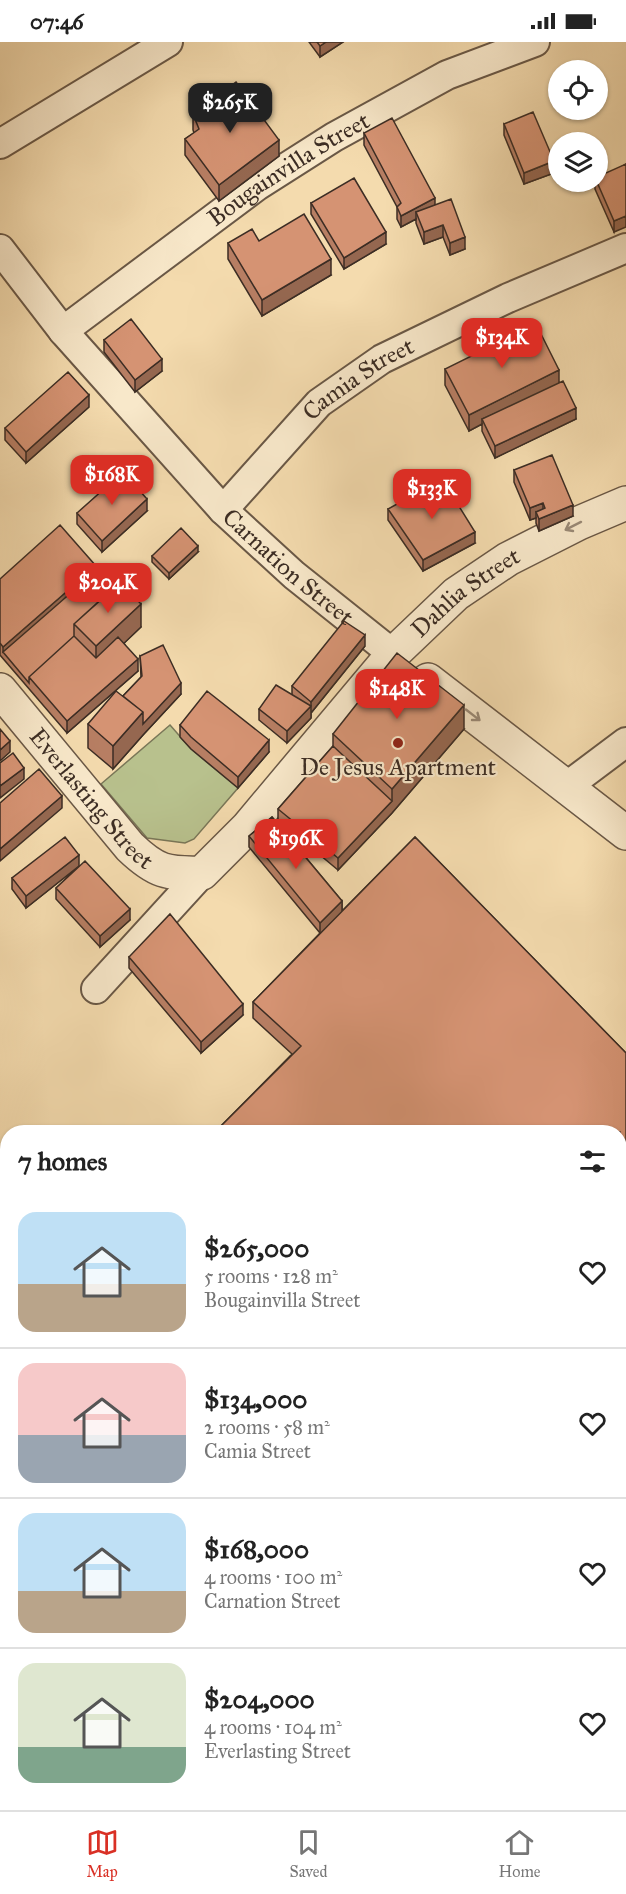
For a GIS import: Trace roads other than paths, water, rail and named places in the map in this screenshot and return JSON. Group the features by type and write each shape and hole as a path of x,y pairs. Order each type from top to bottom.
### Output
{"street":[{"path":"0,144 168,42"},
{"name":"Bougainvilla Street","path":"63,331 257,186 334,136 447,75 535,42"},
{"name":"Camia Street","path":"223,510 319,403 382,359 508,298 626,248"},
{"name":"Carnation Street","path":"0,249 63,331 223,510 294,575 626,833"},
{"name":"Dahlia Street","path":"96,989 202,873 247,828 393,654 456,594 508,560 579,523 626,502"},
{"name":"Everlasting Street","path":"0,690 141,858 154,867 174,874 202,873"},
{"path":"566,787 626,742"}],"place":[{"name":"De Jesus Apartment","path":"398,743"}]}
